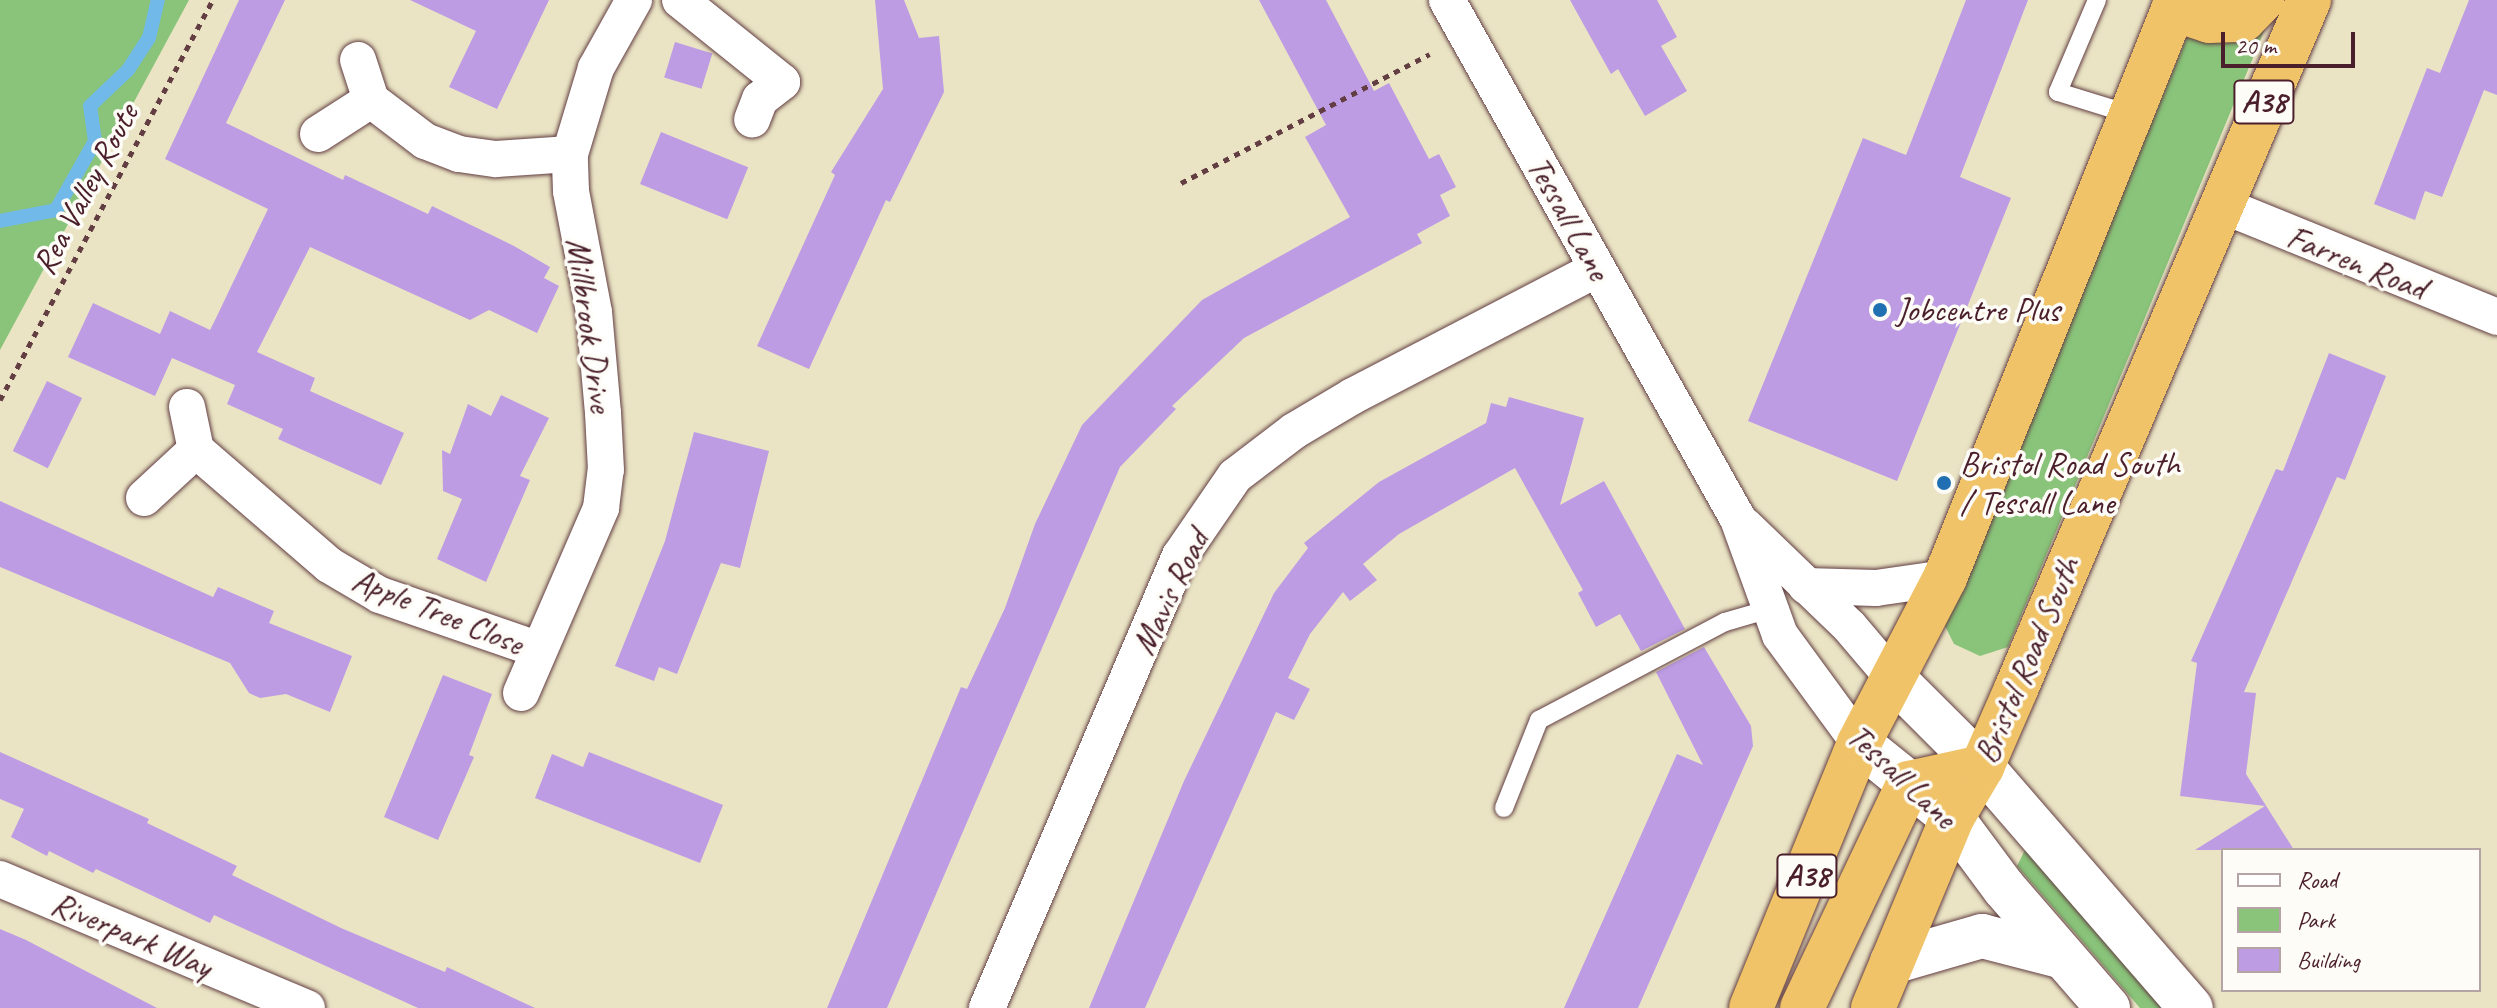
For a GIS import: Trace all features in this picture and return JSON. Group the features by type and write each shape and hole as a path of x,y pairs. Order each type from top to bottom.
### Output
{"highway":[{"path":"2175,4 2209,21 2243,20 2262,0"},
{"name":"Bristol Road South","path":"1873,1008 1952,818 1982,767 2219,204 2309,0"},
{"name":"A38","path":"1751,1008 1859,743 1945,578 2175,4"},
{"path":"1802,1008 1909,783 1982,767"}],"street":[{"name":"Millbrook Drive","path":"537,649 601,508 606,470 594,312 571,191 570,154 596,68 634,0"},
{"path":"680,0 782,82 760,99 752,120"},
{"name":"Tessall Lane","path":"1447,0 1738,519 1780,635 1859,743 1952,818 2063,957 2108,1008"},
{"path":"358,60 371,100 425,141 459,154 496,159 570,154"},
{"path":"318,134 371,100"},
{"name":"Farren Road","path":"2219,204 2497,317"},
{"name":"Mavis Road","path":"987,1008 1180,556 1235,476 1294,431 1353,396 1597,269"},
{"path":"144,498 196,450 187,407"},
{"name":"Apple Tree Close","path":"196,450 329,565 380,595 537,649 521,693"},
{"name":"Tessall Lane","path":"1738,519 1849,626 1894,679 1982,767 2191,1008"},
{"path":"1806,586 1876,588 1945,578"},
{"name":"Riverpark Way","path":"0,879 307,1008"},
{"path":"1892,962 1982,936 2063,957"}],"lane":[{"path":"2097,0 2058,92 2129,114"},
{"path":"1504,808 1539,720 1725,622 1770,609"}],"path":[{"name":"Rea Valley Route","path":"0,400 213,0"},
{"path":"1181,183 1466,35"}],"green space":[{"path":"0,0 189,0 0,350"},
{"path":"2202,0 2277,0 2008,647 1980,656 1954,644 1945,626"},
{"path":"2025,850 2166,1008 2140,1008 2017,866"}],"building":[{"path":"239,0 285,0 226,123 343,180 345,175 428,214 432,206 514,246 550,267 544,278 559,286 537,333 489,310 470,320 310,247 257,352 315,378 310,391 404,433 381,485 278,439 283,429 227,404 235,385 172,358 155,396 68,357 93,303 160,334 170,311 210,330 217,316 268,209 165,159"},
{"path":"410,0 549,0 497,109 449,87 476,31"},
{"path":"875,0 904,0 919,38 939,36 944,92 890,202 886,200 809,369 757,346 835,175 831,172 883,89"},
{"path":"1259,0 1326,0 1374,91 1389,83 1429,159 1439,154 1456,187 1440,195 1450,216 1417,234 1422,243 1244,338 1172,406 1176,409 1120,467 887,1008 827,1008 961,687 967,689 1005,608 1035,524 1082,425 1202,300 1350,217 1305,137 1326,125"},
{"path":"1570,0 1657,0 1677,37 1661,46 1687,91 1645,116 1618,69 1611,74"},
{"name":"Jobcentre Plus","path":"1966,0 2028,0 1960,177 2011,198 1897,481 1748,421 1863,138 1906,155"},
{"path":"2469,0 2497,0 2497,95 2484,90 2442,197 2425,191 2415,220 2374,204 2427,68 2440,73"},
{"path":"675,42 712,53 701,89 664,77"},
{"path":"661,132 748,167 727,219 640,184"},
{"path":"2329,353 2386,376 2345,480 2337,477 2244,692 2256,693 2246,774 2293,848 2195,850 2265,806 2180,796 2197,663 2191,661 2276,469 2283,471"},
{"path":"47,381 82,398 48,468 13,451"},
{"path":"501,395 549,418 520,476 530,480 486,582 437,559 462,499 443,491 442,450 450,454 468,404 491,416"},
{"path":"1509,397 1584,418 1560,505 1604,481 1685,629 1641,651 1620,614 1596,627 1578,593 1583,590 1515,468 1399,534 1363,564 1377,580 1350,601 1343,592 1310,634 1288,678 1310,689 1294,720 1276,712 1145,1008 1089,1008 1184,781 1274,593 1308,548 1304,543 1379,482 1486,423 1491,403 1506,407"},
{"path":"694,432 769,451 740,568 721,563 677,674 659,667 654,681 615,666 665,541"},
{"path":"0,501 213,597 218,587 274,611 269,623 352,656 330,712 286,694 260,698 249,693 230,663 0,567"},
{"path":"1704,647 1751,726 1753,746 1638,1008 1564,1008 1677,754 1703,765 1656,672"},
{"path":"443,675 492,694 469,755 474,757 438,840 384,817"},
{"path":"0,752 149,819 147,823 237,866 232,875 341,928 445,972 447,967 535,1008 418,1008 214,915 210,923 96,869 93,873 49,851 47,856 11,837 24,809 0,799"},
{"path":"589,752 723,805 700,863 535,798 552,754 583,767"},
{"path":"0,929 26,940 157,1008 0,1008"}],"waterway":[{"path":"0,221 56,210 95,141 90,106 128,70 149,38 158,0"}],"place":[{"name":"Jobcentre Plus","path":"1880,310"},
{"name":"Bristol Road South / Tessall Lane","path":"1944,483"}]}
